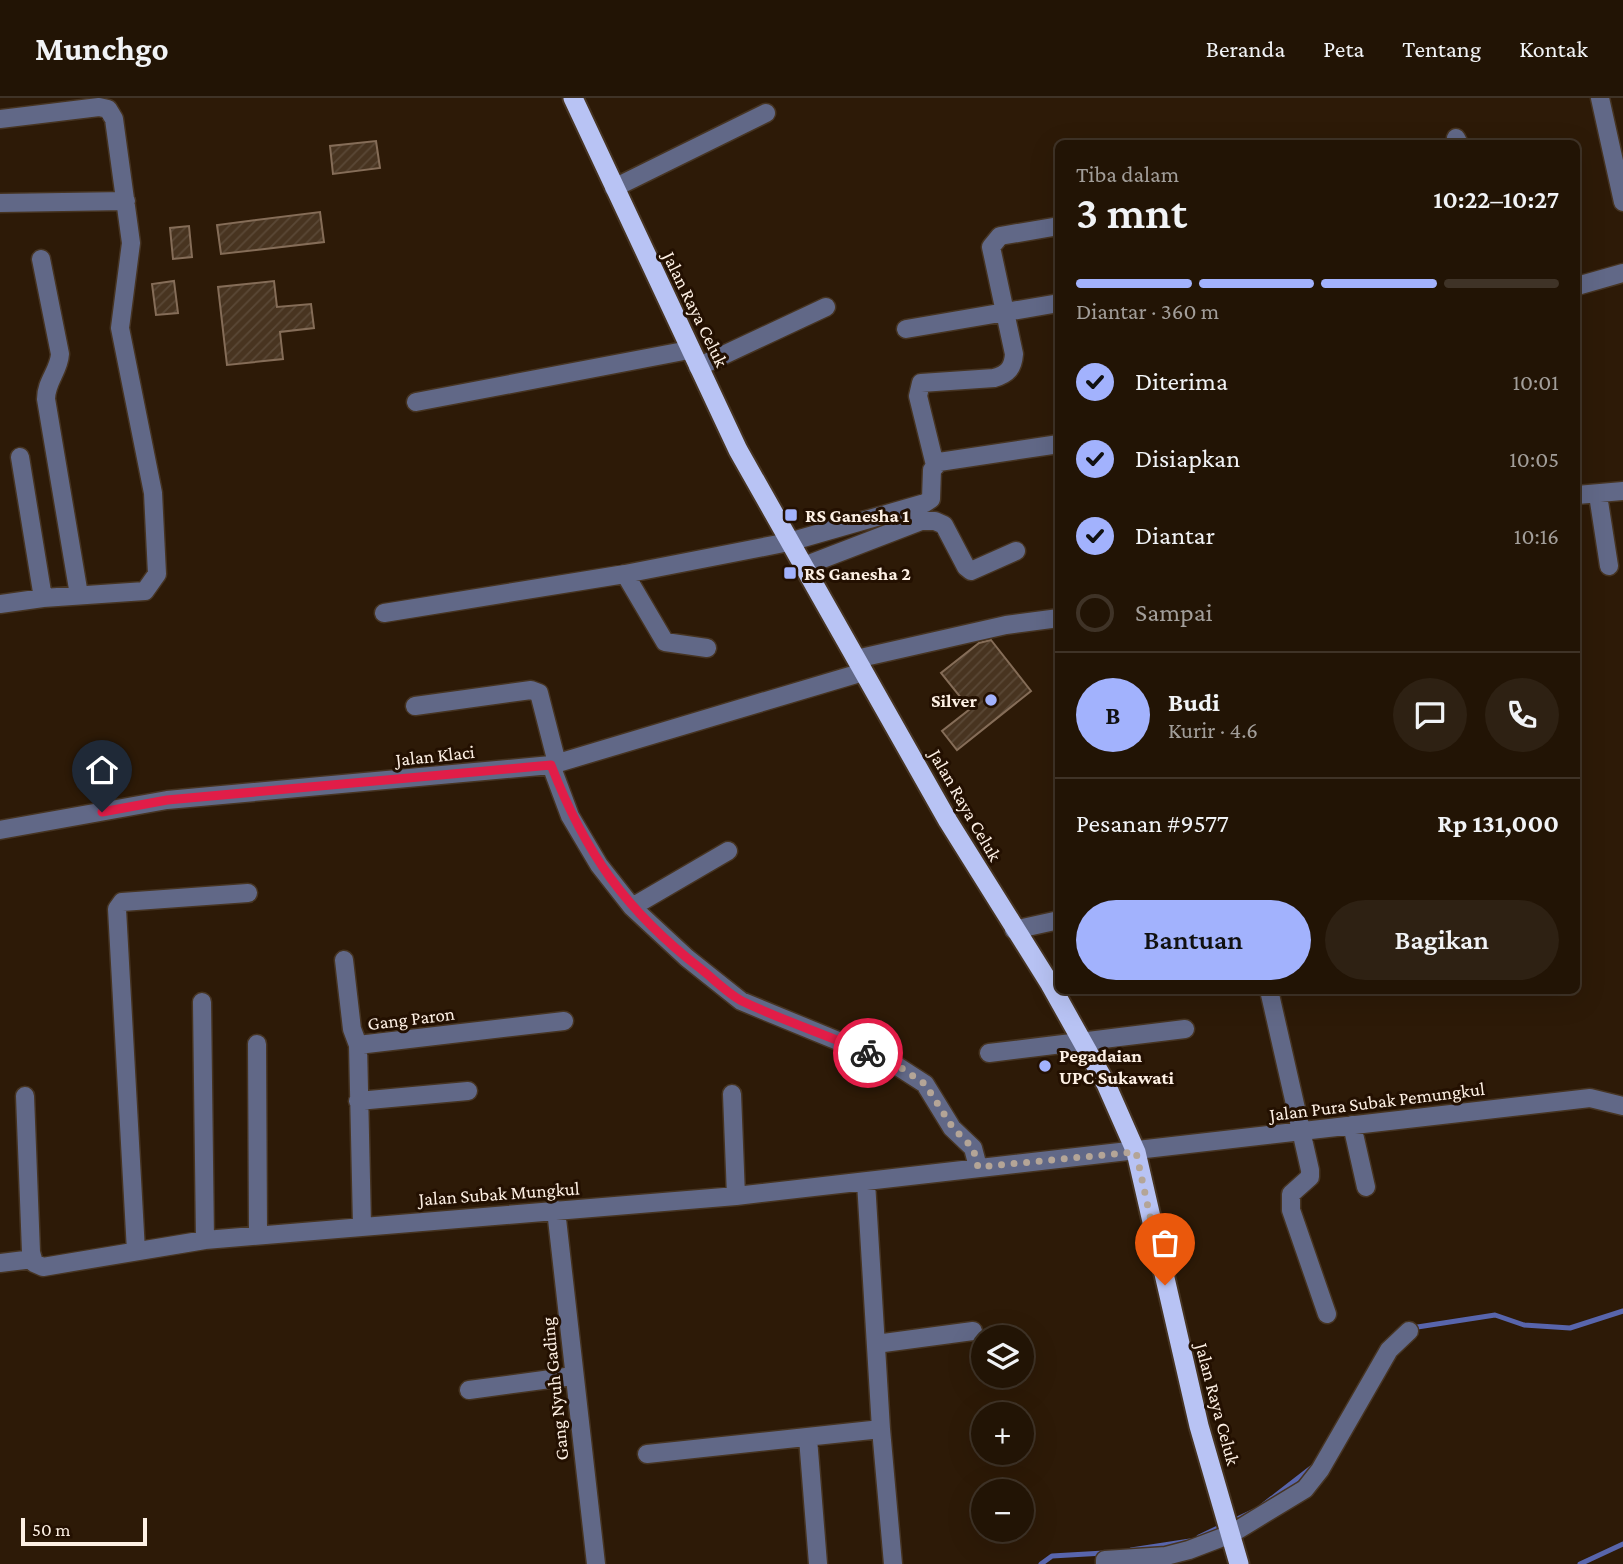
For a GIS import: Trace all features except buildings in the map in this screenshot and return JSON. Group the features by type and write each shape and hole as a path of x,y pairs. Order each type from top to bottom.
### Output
{"highway":[{"name":"Jalan Raya Celuk","path":"573,98 738,450 789,542 811,564 859,665 1106,1084 1136,1152 1193,1401 1239,1564"}],"street":[{"path":"1600,98 1623,202"},
{"path":"0,119 99,107 108,110 119,142 131,259 121,328 152,476 157,574 145,591 43,598 0,604"},
{"path":"614,188 766,113"},
{"path":"0,203 126,201"},
{"path":"384,613 625,574 789,542 925,503 932,495 935,465 918,397 919,387 928,381 1003,376 1010,370 1014,354 991,247 1000,236 1055,227"},
{"path":"41,259 60,354 59,367 50,378 46,399 79,595"},
{"path":"1580,285 1623,273"},
{"path":"905,329 1055,304"},
{"path":"416,402 694,358 826,307"},
{"path":"935,465 1055,445"},
{"path":"20,457 43,598"},
{"path":"1580,495 1623,491"},
{"path":"1598,495 1609,566"},
{"path":"811,564 921,521 944,525 966,567 971,571 1016,551"},
{"path":"625,574 665,642 707,648"},
{"name":"Jalan Klaci","path":"0,831 167,800 554,764 859,665 1006,625 1055,619"},
{"path":"415,706 531,690 539,693 554,764 582,835 599,865 632,907 687,958 741,1001 894,1063 925,1084 953,1128 973,1148 978,1167"},
{"path":"632,907 728,851"},
{"path":"136,1251 117,909 122,902 248,893"},
{"path":"1014,930 1055,921"},
{"path":"344,960 352,1029 358,1045"},
{"path":"1270,994 1310,1177 1291,1194 1290,1201 1327,1314"},
{"path":"202,1002 205,1240"},
{"name":"Gang Paron","path":"362,1225 358,1045 564,1021"},
{"path":"989,1053 1185,1029"},
{"path":"257,1044 258,1235"},
{"path":"358,1101 468,1091"},
{"path":"732,1094 736,1196"},
{"path":"25,1096 26,1172 33,1259"},
{"name":"Jalan Pura Subak Pemungkul","path":"1136,1152 1301,1130 1590,1098 1623,1106"},
{"path":"1353,1125 1366,1187"},
{"name":"Jalan Subak Mungkul","path":"0,1263 33,1259 37,1266 43,1267 205,1240 736,1196 978,1167 1136,1152"},
{"path":"866,1182 881,1429 893,1564"},
{"name":"Gang Nyuh Gading","path":"556,1210 596,1564"},
{"path":"876,1344 971,1331"},
{"path":"1105,1562 1166,1556 1305,1489 1315,1478 1389,1350 1409,1331"},
{"path":"469,1390 573,1376"},
{"path":"647,1454 881,1429"},
{"path":"808,1438 818,1564"}],"waterway":[{"path":"1411,1328 1495,1315 1524,1325 1570,1328 1623,1311"},
{"path":"1262,1506 1315,1465"},
{"path":"1231,1522 1254,1511"},
{"path":"1199,1537 1222,1526"},
{"path":"1131,1550 1190,1541"},
{"path":"1580,1564 1623,1544"},
{"path":"1041,1564 1052,1556 1104,1553"}],"way so far":[{"path":"868,1053 894,1063 925,1084 958,1135 973,1148 978,1167 1136,1152 1165,1285"}],"place":[{"name":"RS Ganesha 1","path":"791,515"},
{"name":"RS Ganesha 2","path":"790,573"},
{"name":"Silver","path":"991,700"},
{"name":"Pegadaian UPC Sukawati","path":"1045,1066"}],"route":[{"path":"102,812 167,800 551,765 570,816 599,865 632,907 687,958 741,1001 868,1053"}]}
